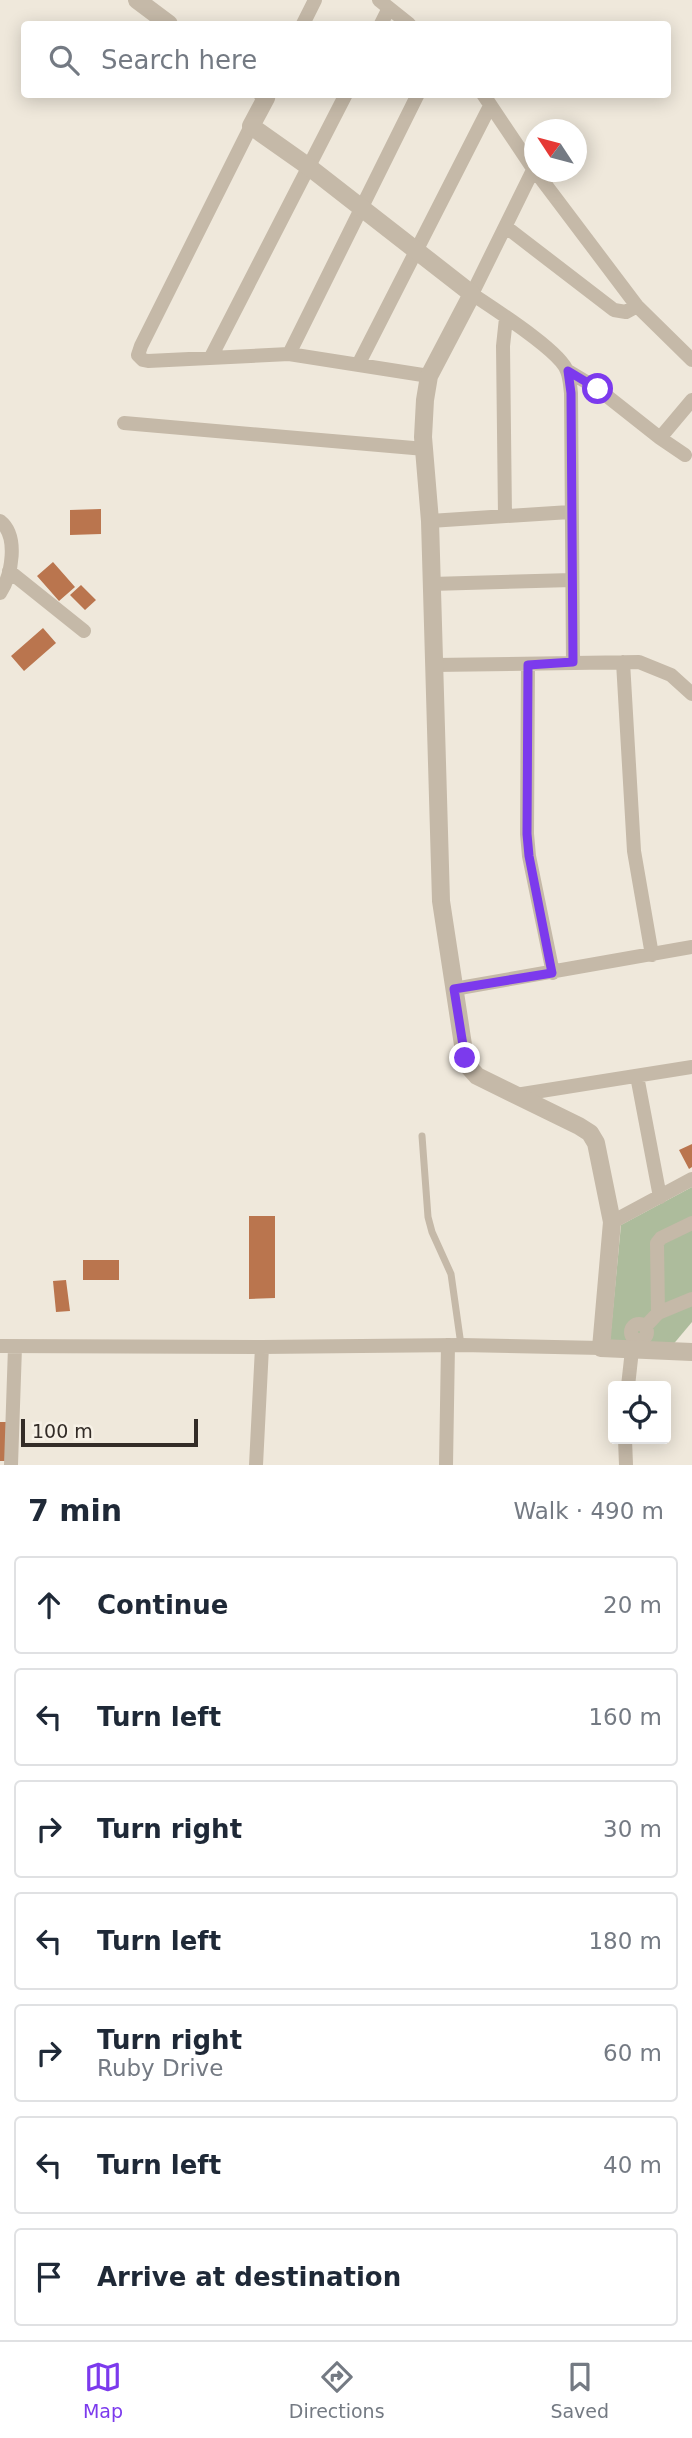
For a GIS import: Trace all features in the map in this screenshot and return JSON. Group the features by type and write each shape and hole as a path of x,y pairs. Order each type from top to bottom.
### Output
{"street":[{"path":"137,0 165,21"},
{"path":"304,21 315,0"},
{"path":"384,4 405,21"},
{"path":"264,98 138,355 143,360 148,360 289,354 429,376"},
{"path":"211,357 344,98"},
{"path":"289,354 416,98"},
{"path":"358,365 487,100 524,154"},
{"path":"251,126 309,167 563,362 568,371 571,393 573,662"},
{"path":"529,182 429,376 425,400 441,901 468,1066 477,1076 590,1133 596,1143 612,1222 601,1348"},
{"path":"544,182 636,306 692,360"},
{"path":"506,227 614,310 626,312 636,306"},
{"path":"505,516 503,346 506,318"},
{"path":"568,371 598,389 685,455"},
{"path":"660,438 692,400"},
{"path":"124,423 425,449"},
{"path":"430,521 570,512"},
{"path":"0,521 8,529 11,552 9,571 0,593"},
{"path":"9,571 84,631"},
{"path":"431,584 572,580"},
{"path":"623,662 634,851 652,955"},
{"path":"434,665 639,662 671,675 692,694"},
{"path":"528,665 528,845 552,973"},
{"path":"454,989 692,947"},
{"path":"516,1096 692,1067"},
{"path":"637,1076 660,1197"},
{"path":"612,1222 692,1179"},
{"path":"629,1381 640,1342 658,1313 657,1243 661,1238 692,1223"},
{"path":"658,1313 692,1299"},
{"path":"11,1465 7,1346 262,1348 454,1345 601,1348 640,1342 692,1352"},
{"path":"446,1465 454,1345"},
{"path":"256,1465 262,1348"},
{"path":"625,1444 626,1465"}],"lane":[{"path":"422,1136 428,1217 451,1274 454,1345"}],"green space":[{"path":"692,1187 692,1322 671,1347 610,1340 621,1225"}],"building":[{"path":"101,509 101,534 70,535 70,510"},
{"path":"53,562 75,587 59,601 37,576"},
{"path":"81,585 96,600 85,610 70,595"},
{"path":"43,628 56,643 24,671 11,656"},
{"path":"692,1144 692,1167 689,1169 679,1150"},
{"path":"249,1216 275,1216 275,1298 249,1299"},
{"path":"83,1260 119,1260 119,1280 83,1280"},
{"path":"66,1280 70,1311 56,1312 53,1281"},
{"path":"0,1422 7,1422 5,1461 0,1461"}],"route":[{"path":"465,1058 454,989 552,973 527,834 528,665 573,662 571,393 568,371 598,389"}]}
